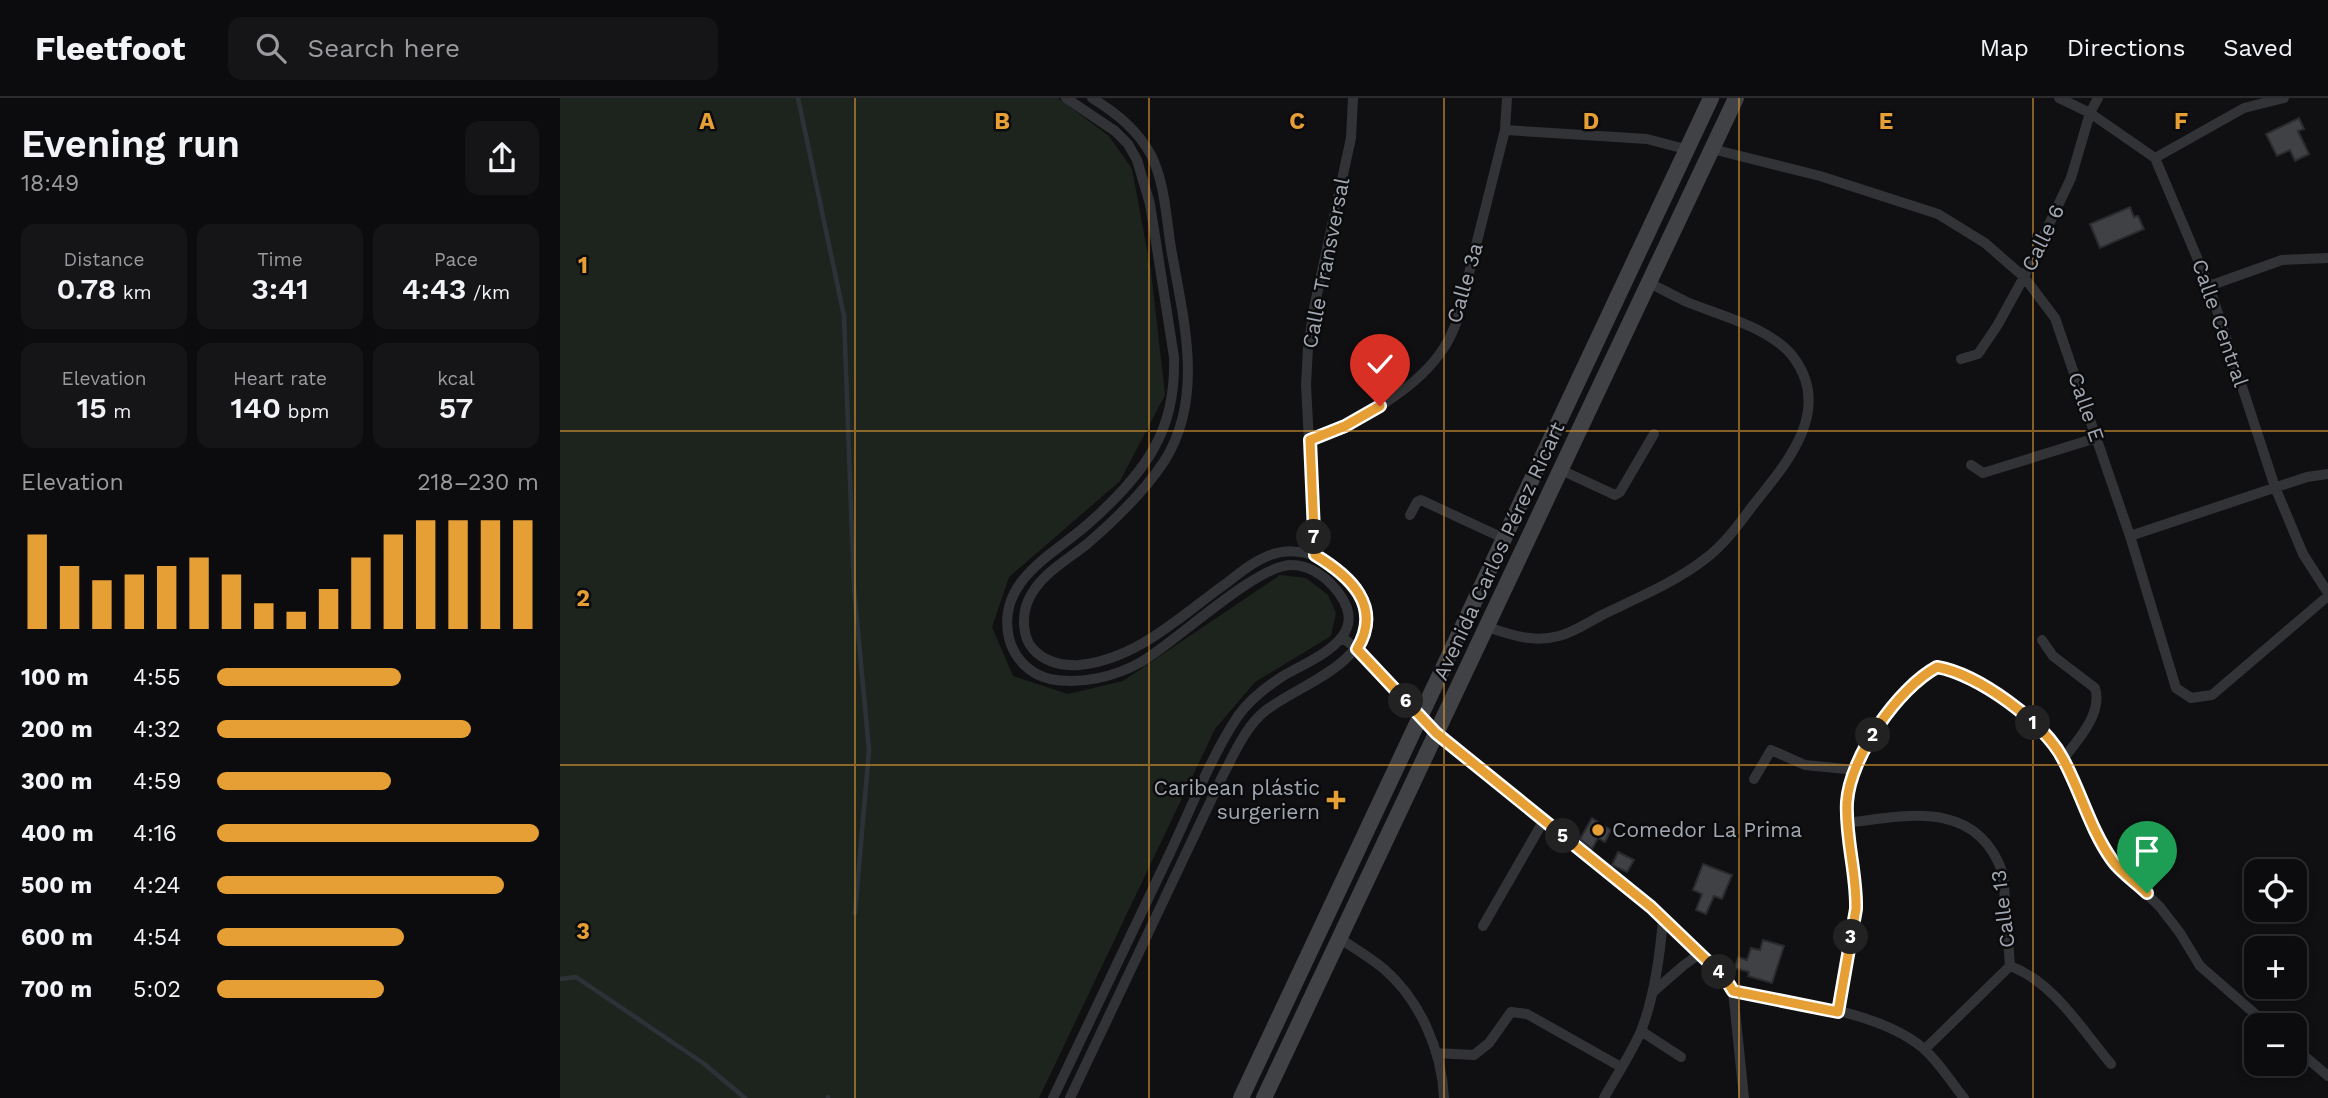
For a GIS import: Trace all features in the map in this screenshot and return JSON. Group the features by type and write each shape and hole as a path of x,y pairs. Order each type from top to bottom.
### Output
{"main road":[{"name":"Avenida Carlos Pérez Ricart","path":"1241,1098 1711,98"},
{"name":"Avenida Carlos Pérez Ricart","path":"1264,1098 1736,98"}],"street":[{"path":"1053,1098 1236,719 1259,693 1280,678 1331,650 1343,638 1348,620 1346,607 1327,580 1312,570 1294,565 1278,567 1259,577 1142,662 1113,673 1078,681 1044,677 1030,670 1018,659 1010,642 1007,625 1016,589 1025,575 1113,501 1154,449 1170,410 1174,358 1146,184 1128,144 1100,120 1066,98"},
{"path":"1070,1098 1223,775 1246,735 1263,712 1333,669 1357,649 1366,628 1363,601 1349,579 1315,555 1301,551 1276,553 1245,569 1154,636 1113,658 1094,663 1059,664 1035,651 1028,642 1024,631 1026,604 1037,585 1101,531 1152,477 1175,442 1188,390 1188,354 1160,178 1150,153 1134,130 1092,98"},
{"name":"Calle Transversal","path":"1315,555 1306,385 1308,348 1314,308 1351,138 1353,98"},
{"name":"Calle 3a","path":"1310,440 1345,426 1380,406 1420,374 1445,347 1457,321 1505,130 1507,98"},
{"path":"2059,98 2090,113 2155,158 2244,108 2284,98"},
{"name":"Calle 6","path":"1961,359 1978,354 2024,277 2071,178 2090,113 2098,98"},
{"path":"1505,130 1647,139 1685,149"},
{"name":"Calle E","path":"1712,149 1821,176 1938,214 1985,243 2024,277 2054,318 2130,536 2176,688 2191,698 2212,695 2328,594"},
{"name":"Calle Central","path":"2155,158 2209,286 2275,487 2304,554 2328,594"},
{"path":"1146,184 1160,178"},
{"path":"2209,286 2282,260 2328,258"},
{"path":"1487,627 1528,639 1562,635 1686,573 1729,537 1790,458 1803,435 1808,413 1808,394 1804,376 1794,358 1778,343 1747,325 1649,283"},
{"path":"1561,470 1615,495 1620,492 1654,434"},
{"path":"1971,465 1983,473 2096,438"},
{"path":"2130,536 2275,487 2328,474"},
{"path":"1410,515 1416,502 1421,500 1503,538"},
{"path":"1276,553 1278,567"},
{"path":"1343,638 1357,649 1436,733 1663,919 1725,978 1733,991 1744,1098"},
{"path":"2042,640 2053,656 2095,688 2098,695 2094,712 2083,734 2063,759"},
{"path":"1838,1012 1856,909 1847,799 1856,770 1872,737 1898,699 1916,680 1937,667 1952,670 1987,689 2022,713 2044,734 2063,759 2089,819 2113,861 2160,907 2200,966 2254,1013"},
{"path":"1754,779 1771,750 1805,765 1856,770"},
{"name":"Calle 13","path":"1847,823 1914,815 1950,818 1983,840 1999,862 2003,874 2010,966 1924,1049"},
{"path":"1483,926 1544,820"},
{"path":"1604,1098 1641,1031 1653,992 1661,950 1663,919"},
{"path":"1339,938 1370,958 1398,983 1423,1020 1444,1082 1444,1098"},
{"path":"1653,992 1700,953"},
{"path":"2010,966 2035,979 2052,994 2111,1064"},
{"path":"1733,991 1872,1019 1900,1032 1924,1049 1964,1098"},
{"path":"1436,1053 1474,1055 1489,1043 1511,1012 1519,1012 1621,1067"},
{"path":"1641,1031 1681,1057"},
{"path":"2307,1058 2328,1076"}],"shaded area":[{"path":"560,98 1058,98 1109,136 1132,169 1151,271 1165,395 1120,481 1009,577 992,627 1013,676 1068,694 1123,681 1280,575 1306,578 1328,595 1336,613 1331,636 1255,682 1215,729 1039,1098 560,1098"}],"building":[{"path":"2299,118 2304,129 2298,131 2309,154 2295,161 2290,150 2277,156 2266,134"},
{"path":"2130,207 2144,229 2100,248 2090,224"},
{"name":"Comedor La Prima","path":"1592,818 1611,830 1605,842 1598,838 1592,849 1580,839"},
{"path":"1618,852 1634,860 1627,872 1612,865"},
{"path":"1703,864 1732,875 1722,899 1714,896 1706,914 1696,910 1702,894 1693,890"},
{"path":"1763,940 1784,946 1772,983 1748,976 1749,972 1735,968 1738,957 1747,960 1751,948 1760,950"}],"waterway":[{"path":"798,98 844,316 854,589 869,750 855,913"},
{"path":"560,979 576,977 703,1063 745,1098"}],"place":[{"name":"Caribean plástic surgeriern","path":"1336,800"},
{"name":"Comedor La Prima","path":"1598,830"}],"route":[{"path":"1380,406 1345,426 1310,440 1315,555 1335,567 1359,591 1366,628 1357,649 1436,733 1651,907 1725,978 1733,991 1838,1012 1856,909 1847,799 1856,770 1872,737 1898,699 1916,680 1937,667 1952,670 1987,689 2022,713 2044,734 2063,759 2089,819 2113,861 2147,893"}]}
